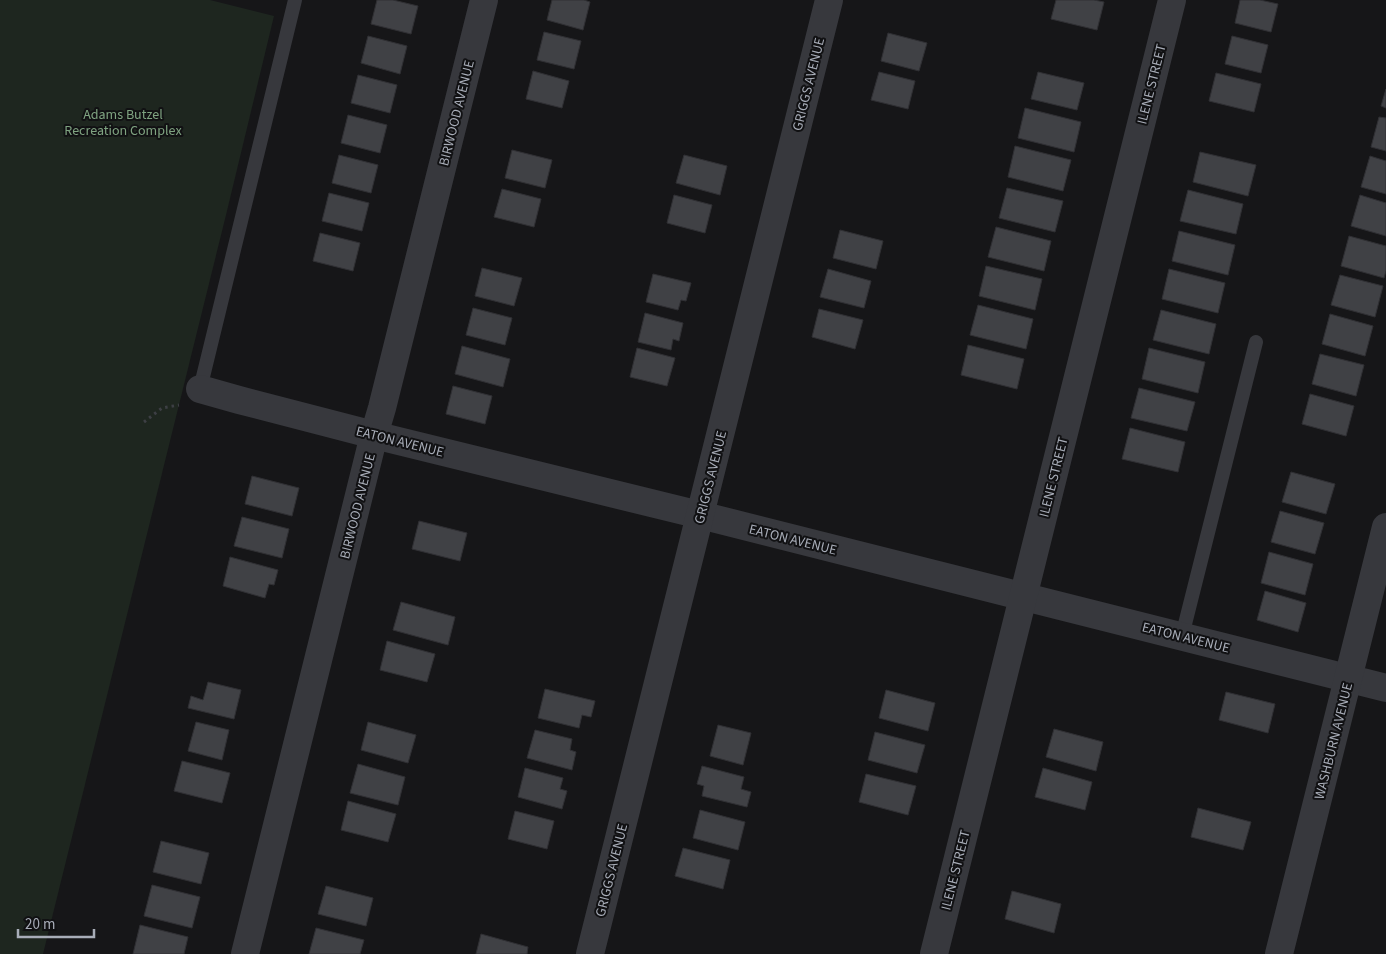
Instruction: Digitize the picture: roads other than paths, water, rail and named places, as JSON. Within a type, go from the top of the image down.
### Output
[{"type":"street","name":"BIRWOOD AVENUE","points":[[245,954],[484,0]]},
{"type":"street","name":"GRIGGS AVENUE","points":[[590,954],[829,0]]},
{"type":"street","name":"ILENE STREET","points":[[934,954],[1172,0]]},
{"type":"street","name":"EATON AVENUE","points":[[200,389],[374,435],[1386,688]]},
{"type":"street","name":"WASHBURN AVENUE","points":[[1279,954],[1386,527]]},
{"type":"lane","points":[[200,389],[295,0]]},
{"type":"lane","points":[[1182,636],[1256,342]]},
{"type":"park label","name":"Adams Butzel Recreation Complex","points":[[123,122]]}]
